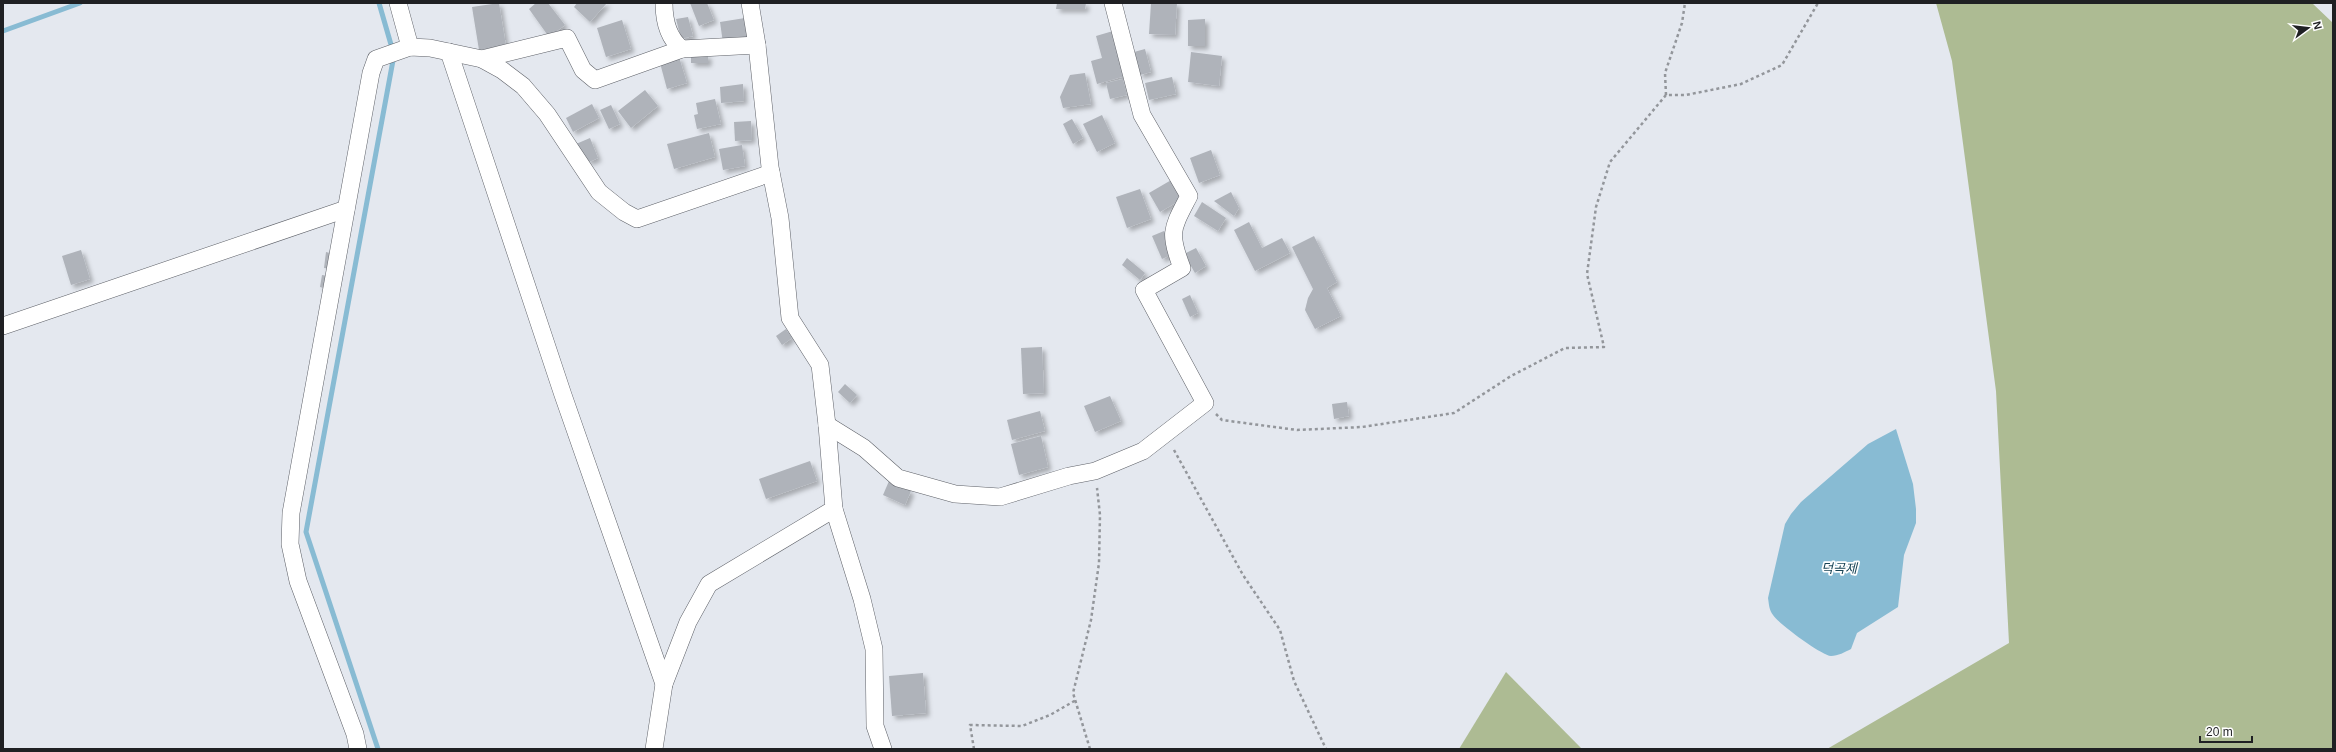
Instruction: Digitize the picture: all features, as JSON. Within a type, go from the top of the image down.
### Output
[{"type":"street","points":[[398,3],[410,47]]},
{"type":"street","points":[[664,3],[664,17],[674,43],[682,49]]},
{"type":"street","points":[[750,3],[771,173],[780,218],[790,318],[820,365],[834,509],[862,599],[874,649],[875,726],[883,749]]},
{"type":"street","points":[[827,425],[864,448],[898,478],[955,494],[1000,497],[1069,476],[1095,471],[1143,451],[1205,403],[1144,290],[1182,268],[1173,244],[1174,224],[1189,196],[1142,115],[1113,3]]},
{"type":"street","points":[[482,59],[567,38],[583,70],[595,80],[682,49],[756,44]]},
{"type":"street","points":[[358,749],[355,734],[298,581],[290,544],[290,513],[371,73],[376,59],[410,47],[449,52],[482,59],[502,70],[523,86],[547,114],[599,192],[624,212],[638,219],[771,173]]},
{"type":"street","points":[[449,52],[563,395],[664,684]]},
{"type":"street","points":[[3,326],[346,209]]},
{"type":"street","points":[[654,749],[664,684],[688,622],[709,584],[834,509]]},
{"type":"path","points":[[1205,403],[1222,420],[1297,430],[1362,426],[1454,413],[1511,376],[1565,348],[1604,347],[1587,274],[1596,207],[1610,162],[1666,95],[1665,73],[1682,23],[1685,3]]},
{"type":"path","points":[[1666,95],[1686,96],[1741,84],[1782,65],[1818,3]]},
{"type":"path","points":[[1177,445],[1174,450],[1189,480],[1243,575],[1280,630],[1294,681],[1326,749]]},
{"type":"path","points":[[1090,749],[1073,693],[1091,620],[1099,563],[1100,515],[1095,471]]},
{"type":"path","points":[[974,749],[970,725],[1022,726],[1050,715],[1076,700]]},
{"type":"green space","points":[[1936,3],[2312,3],[2333,23],[2333,749],[1827,749],[2009,643],[1996,391],[1952,61]]},
{"type":"green space","points":[[1506,672],[1582,749],[1459,749]]},
{"type":"water","name":"덕곡제","points":[[1896,429],[1913,484],[1916,509],[1916,523],[1904,555],[1898,607],[1857,633],[1851,649],[1839,655],[1831,656],[1810,645],[1791,632],[1777,619],[1770,609],[1768,598],[1785,524],[1801,502],[1868,444]]},
{"type":"building","points":[[499,3],[506,46],[479,50],[472,7]]},
{"type":"building","points":[[536,3],[548,3],[565,25],[549,37],[529,9]]},
{"type":"building","points":[[577,3],[607,3],[590,22],[574,7]]},
{"type":"building","points":[[690,3],[707,3],[714,20],[699,26]]},
{"type":"building","points":[[1057,3],[1086,3],[1085,9],[1056,9]]},
{"type":"building","points":[[1151,3],[1177,3],[1175,35],[1149,34]]},
{"type":"building","points":[[688,17],[693,36],[681,39],[676,19]]},
{"type":"building","points":[[745,18],[748,39],[723,43],[720,22]]},
{"type":"building","points":[[1205,19],[1205,46],[1188,46],[1188,20]]},
{"type":"building","points":[[622,20],[631,49],[606,57],[597,28]]},
{"type":"building","points":[[1113,31],[1125,76],[1097,84],[1091,61],[1102,58],[1096,36]]},
{"type":"building","points":[[1145,49],[1151,72],[1140,75],[1134,52]]},
{"type":"building","points":[[1191,52],[1222,56],[1219,86],[1188,82]]},
{"type":"building","points":[[691,55],[708,55],[708,63],[691,63]]},
{"type":"building","points":[[679,57],[687,83],[667,89],[660,63]]},
{"type":"building","points":[[1085,73],[1091,104],[1063,108],[1060,97],[1070,75]]},
{"type":"building","points":[[1172,77],[1176,94],[1149,100],[1145,83]]},
{"type":"building","points":[[1123,79],[1127,95],[1110,99],[1106,83]]},
{"type":"building","points":[[743,84],[744,101],[721,103],[720,87]]},
{"type":"building","points":[[645,90],[658,106],[631,128],[618,111]]},
{"type":"building","points":[[715,99],[721,124],[697,129],[694,115],[698,114],[696,103]]},
{"type":"building","points":[[592,104],[599,118],[573,132],[566,118]]},
{"type":"building","points":[[611,105],[620,124],[609,129],[600,110]]},
{"type":"building","points":[[1102,115],[1115,143],[1097,152],[1083,124]]},
{"type":"building","points":[[1072,119],[1083,138],[1073,144],[1063,124]]},
{"type":"building","points":[[751,121],[752,140],[735,141],[734,122]]},
{"type":"building","points":[[709,133],[715,157],[674,169],[667,144]]},
{"type":"building","points":[[590,138],[598,158],[589,162],[576,144]]},
{"type":"building","points":[[742,145],[745,166],[723,170],[719,149]]},
{"type":"building","points":[[1211,150],[1220,175],[1199,183],[1190,158]]},
{"type":"building","points":[[1173,179],[1184,198],[1160,212],[1149,193]]},
{"type":"building","points":[[1140,189],[1151,219],[1127,228],[1116,197]]},
{"type":"building","points":[[1231,192],[1239,208],[1234,216],[1214,201]]},
{"type":"building","points":[[1202,202],[1226,218],[1218,231],[1194,216]]},
{"type":"building","points":[[1249,222],[1262,248],[1282,238],[1290,253],[1255,271],[1234,230]]},
{"type":"building","points":[[1164,231],[1173,254],[1162,259],[1152,236]]},
{"type":"building","points":[[1314,236],[1337,282],[1327,288],[1341,316],[1315,329],[1305,310],[1308,298],[1313,289],[1292,247]]},
{"type":"building","points":[[1196,248],[1206,266],[1195,273],[1184,254]]},
{"type":"building","points":[[81,250],[90,279],[71,285],[62,256]]},
{"type":"building","points":[[326,252],[334,254],[332,269],[324,268]]},
{"type":"building","points":[[1127,258],[1145,273],[1140,280],[1122,265]]},
{"type":"building","points":[[322,275],[329,276],[327,289],[320,287]]},
{"type":"building","points":[[1190,295],[1198,313],[1190,317],[1182,299]]},
{"type":"building","points":[[786,329],[792,338],[782,345],[776,336]]},
{"type":"building","points":[[1042,347],[1044,393],[1023,394],[1021,348]]},
{"type":"building","points":[[845,384],[857,395],[850,403],[838,392]]},
{"type":"building","points":[[1110,396],[1121,421],[1095,432],[1084,406]]},
{"type":"building","points":[[1347,402],[1349,416],[1334,419],[1332,404]]},
{"type":"building","points":[[1040,411],[1045,431],[1012,440],[1007,420]]},
{"type":"building","points":[[1041,436],[1048,467],[1019,475],[1011,444]]},
{"type":"building","points":[[810,461],[817,481],[766,499],[759,479]]},
{"type":"building","points":[[889,481],[911,491],[905,505],[883,495]]},
{"type":"building","points":[[923,673],[926,713],[892,716],[889,676]]},
{"type":"waterway","points":[[3,31],[80,3]]},
{"type":"waterway","points":[[378,749],[306,532],[394,55],[379,3]]}]
